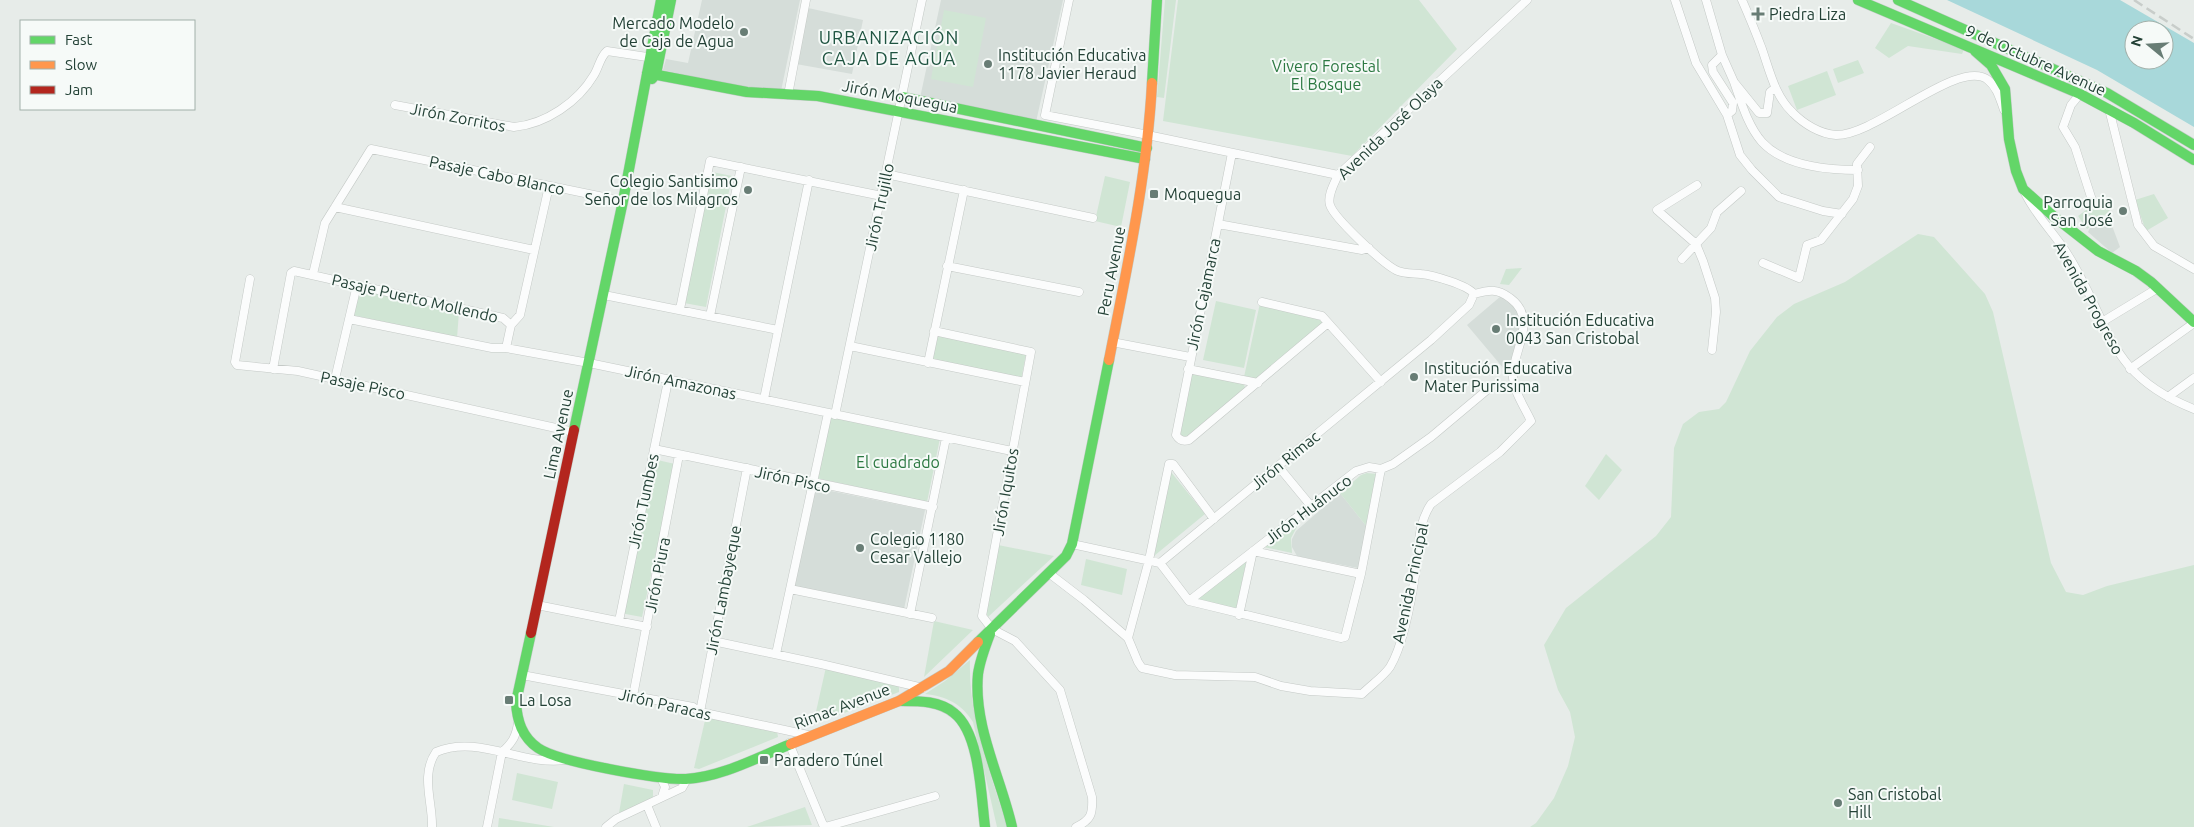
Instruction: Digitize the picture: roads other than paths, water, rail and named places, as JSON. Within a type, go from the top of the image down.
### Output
[{"type":"main road","points":[[651,74],[661,0]]},
{"type":"main road","points":[[654,58],[671,0]]},
{"type":"main road","name":"Peru Avenue","points":[[1072,544],[1112,342],[1147,148],[1156,0]]},
{"type":"main road","name":"9 de Octubre Avenue","points":[[1858,0],[2080,94],[2109,109],[2194,160]]},
{"type":"main road","name":"9 de Octubre Avenue","points":[[1898,0],[2099,89],[2140,111],[2194,145]]},
{"type":"main road","points":[[1964,44],[1982,57],[1998,74],[2005,90],[2012,155],[2023,188],[2052,215],[2098,250],[2136,271],[2158,288],[2194,322]]},
{"type":"main road","name":"Jirón Moquegua","points":[[651,74],[747,92],[818,96],[1145,160]]},
{"type":"main road","name":"Lima Avenue","points":[[518,723],[516,702],[624,201],[647,85],[651,74]]},
{"type":"main road","name":"Jirón Moquegua","points":[[902,97],[1147,148]]},
{"type":"main road","name":"Rimac Avenue","points":[[570,759],[661,778],[687,779],[719,772],[899,701],[949,671],[1050,574],[1066,556],[1072,544]]},
{"type":"main road","points":[[992,630],[980,668],[978,681],[979,697],[983,720],[1012,827]]},
{"type":"main road","points":[[899,701],[929,702],[949,709],[961,719],[974,750],[985,827]]},
{"type":"main road","points":[[518,723],[529,741],[542,752],[570,759]]},
{"type":"street","points":[[788,95],[806,0]]},
{"type":"street","name":"Jirón Trujillo","points":[[776,654],[813,483],[850,346],[922,0]]},
{"type":"street","points":[[1069,0],[1045,115],[1149,135],[1338,176]]},
{"type":"street","name":"Avenida José Olaya","points":[[1474,294],[1468,288],[1429,276],[1399,272],[1354,235],[1330,205],[1330,195],[1338,176],[1527,0]]},
{"type":"street","points":[[1675,0],[1696,63],[1728,115],[1740,155],[1770,190],[1786,200],[1833,214],[1842,214]]},
{"type":"street","points":[[1706,0],[1722,55],[1744,112],[1762,141],[1772,150],[1786,158],[1806,164],[1844,170],[1858,170]]},
{"type":"street","points":[[1742,0],[1775,88],[1792,112],[1815,129],[1836,135],[1854,133],[1868,128],[1926,94],[1960,77],[1980,76],[1987,79],[1997,91],[2008,122]]},
{"type":"street","name":"Jirón Zorritos","points":[[395,105],[514,127],[521,126],[559,111],[581,93],[594,75],[607,51],[654,58]]},
{"type":"street","points":[[1722,55],[1712,65],[1714,72],[1734,103],[1732,111],[1728,115]]},
{"type":"street","points":[[1734,82],[1759,113],[1763,114],[1768,110],[1770,92],[1775,88]]},
{"type":"street","points":[[2080,94],[2071,105],[2063,127],[2075,146],[2092,200]]},
{"type":"street","points":[[2109,109],[2138,225],[2154,246],[2194,269]]},
{"type":"street","points":[[1763,263],[1799,278],[1807,245],[1821,240],[1853,199],[1858,186],[1857,164],[1870,147]]},
{"type":"street","name":"Pasaje Cabo Blanco","points":[[335,207],[371,149],[624,201]]},
{"type":"street","name":"Jirón Cajamarca","points":[[1232,154],[1190,357],[1176,435],[1181,440],[1189,440],[1258,384]]},
{"type":"street","points":[[680,310],[710,161],[882,196]]},
{"type":"street","points":[[710,316],[741,167]]},
{"type":"street","points":[[886,174],[1092,218]]},
{"type":"street","points":[[764,399],[809,180]]},
{"type":"street","points":[[1697,185],[1657,210],[1696,244],[1711,282],[1716,312],[1712,350]]},
{"type":"street","points":[[511,325],[520,315],[549,186]]},
{"type":"street","name":"Avenida Progreso","points":[[2023,188],[2030,204],[2068,255],[2115,348],[2130,369],[2152,389],[2194,409]]},
{"type":"street","points":[[928,363],[964,190]]},
{"type":"street","points":[[1682,259],[1711,228],[1717,212],[1741,191]]},
{"type":"street","points":[[314,274],[325,223],[335,207],[534,250]]},
{"type":"street","points":[[1218,224],[1362,250],[1369,248]]},
{"type":"street","points":[[947,266],[1079,292]]},
{"type":"street","name":"Pasaje Puerto Mollendo","points":[[273,369],[291,274],[294,271],[503,318],[511,325],[506,348]]},
{"type":"street","name":"Pasaje Pisco","points":[[250,279],[235,362],[237,365],[298,371],[574,432]]},
{"type":"street","points":[[335,379],[357,285]]},
{"type":"street","points":[[2102,322],[2158,288]]},
{"type":"street","name":"Avenida Principal","points":[[1050,574],[1128,638],[1142,668],[1175,675],[1255,677],[1280,686],[1302,690],[1362,694],[1390,667],[1398,647],[1413,586],[1421,524],[1425,513],[1432,504],[1500,452],[1531,421],[1513,377],[1524,324],[1519,307],[1500,291],[1493,290],[1474,294]]},
{"type":"street","name":"Jirón Rimac","points":[[1160,564],[1380,382],[1469,305],[1474,294]]},
{"type":"street","points":[[604,295],[778,330]]},
{"type":"street","points":[[1262,302],[1322,316],[1380,382]]},
{"type":"street","name":"Jirón Amazonas","points":[[349,319],[492,348],[506,348],[589,363],[668,381],[764,399],[1012,451]]},
{"type":"street","points":[[1188,370],[1258,384],[1328,322]]},
{"type":"street","points":[[2130,369],[2194,322]]},
{"type":"street","name":"Jirón Iquitos","points":[[934,331],[1031,352],[982,616],[992,630]]},
{"type":"street","points":[[1112,342],[1190,357]]},
{"type":"street","points":[[850,346],[1025,382]]},
{"type":"street","points":[[2168,397],[2194,378]]},
{"type":"street","name":"Jirón Tumbes","points":[[619,621],[668,381]]},
{"type":"street","name":"Jirón Huánuco","points":[[1189,601],[1356,472],[1370,468],[1381,469],[1394,464],[1431,437],[1487,390]]},
{"type":"street","points":[[910,614],[946,438]]},
{"type":"street","name":"Jirón Pisco","points":[[654,449],[933,507]]},
{"type":"street","name":"Jirón Piura","points":[[632,696],[680,455]]},
{"type":"street","points":[[1128,638],[1149,560],[1169,464],[1173,464],[1214,519]]},
{"type":"street","points":[[1278,466],[1311,506]]},
{"type":"street","name":"Jirón Lambayeque","points":[[700,712],[746,468]]},
{"type":"street","points":[[1072,544],[1160,564],[1189,601],[1341,638],[1345,637],[1347,631],[1361,574],[1381,469]]},
{"type":"street","points":[[1252,551],[1361,574]]},
{"type":"street","name":"Jirón Huánuco","points":[[1239,614],[1252,551]]},
{"type":"street","points":[[790,589],[932,618]]},
{"type":"street","points":[[537,605],[647,627]]},
{"type":"street","points":[[992,630],[1015,641],[1060,690],[1092,798],[1092,815],[1087,822],[1076,827]]},
{"type":"street","points":[[713,641],[923,688]]},
{"type":"street","name":"Jirón Paracas","points":[[522,675],[693,707],[700,712],[808,736]]},
{"type":"street","points":[[487,827],[502,752],[512,744],[518,723]]},
{"type":"street","points":[[789,743],[824,827],[936,796]]},
{"type":"street","points":[[432,827],[428,789],[431,765],[436,752],[447,747],[461,746],[502,752],[548,762],[570,759]]},
{"type":"street","points":[[661,778],[665,787],[662,798]]},
{"type":"street","points":[[606,827],[616,819],[682,788],[687,779]]},
{"type":"street","points":[[647,805],[656,827]]},
{"type":"water","points":[[1947,0],[2120,0],[2154,20],[2124,20],[2124,70],[2174,70],[2174,31],[2194,43],[2194,127],[2097,70]]},
{"type":"railway","points":[[2134,0],[2194,39]]},
{"type":"place","name":"Piedra Liza","points":[[1758,14]]},
{"type":"place","name":"Mercado Modelo de Caja de Agua","points":[[744,32]]},
{"type":"place","name":"Institución Educativa 1178 Javier Heraud","points":[[988,64]]},
{"type":"place","name":"Colegio Santisimo Señor de los Milagros","points":[[748,190]]},
{"type":"place","name":"Moquegua","points":[[1154,194]]},
{"type":"place","name":"Parroquia San José","points":[[2123,211]]},
{"type":"place","name":"Institución Educativa 0043 San Cristobal","points":[[1496,329]]},
{"type":"place","name":"Institución Educativa Mater Purissima","points":[[1414,377]]},
{"type":"place","name":"Colegio 1180 Cesar Vallejo","points":[[860,548]]},
{"type":"place","name":"La Losa","points":[[509,700]]},
{"type":"place","name":"Paradero Túnel","points":[[764,760]]},
{"type":"place","name":"San Cristobal Hill","points":[[1838,803]]},
{"type":"district","name":"URBANIZACIÓN CAJA DE AGUA","points":[[889,48]]},
{"type":"park label","name":"Vivero Forestal El Bosque","points":[[1326,75]]},
{"type":"park label","name":"El cuadrado","points":[[898,462]]}]
